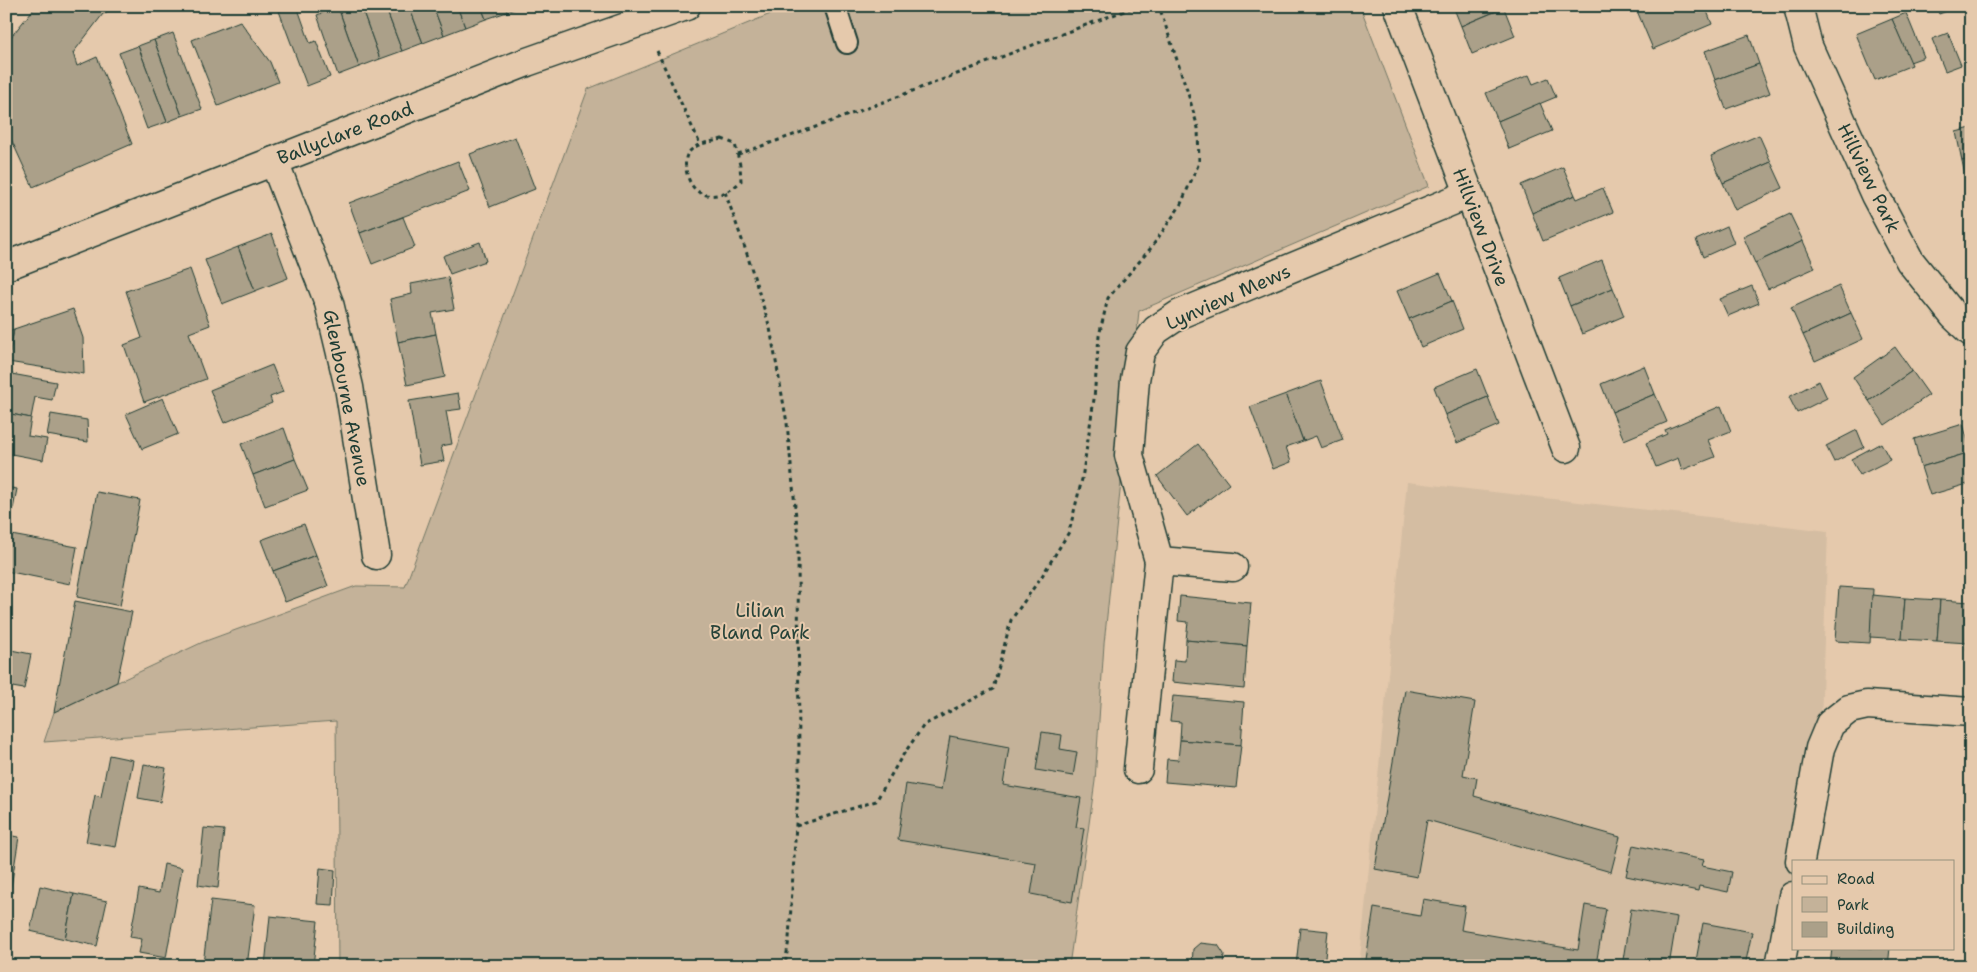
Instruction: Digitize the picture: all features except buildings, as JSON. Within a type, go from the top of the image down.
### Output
[{"type":"street","name":"Ballyclare Road","points":[[6,266],[527,62],[686,6]]},
{"type":"street","name":"Hillview Drive","points":[[1398,6],[1566,448]]},
{"type":"street","name":"Hillview Park","points":[[1798,6],[1808,46],[1879,203],[1910,261],[1954,316],[1971,332]]},
{"type":"street","name":"Glenbourne Avenue","points":[[274,161],[328,302],[349,387],[376,555]]},
{"type":"street","name":"Lynview Mews","points":[[1138,769],[1159,561],[1129,455],[1135,380],[1140,352],[1156,330],[1180,314],[1468,194]]},
{"type":"street","points":[[1159,561],[1233,567]]},
{"type":"street","points":[[1800,860],[1820,748],[1830,724],[1849,709],[1867,706],[1971,712]]},
{"type":"street","points":[[1780,966],[1792,901]]},
{"type":"lane","points":[[835,6],[847,43]]},
{"type":"path","points":[[738,154],[840,119],[1036,43],[1138,6]]},
{"type":"path","points":[[796,826],[876,801],[901,758],[924,725],[993,689],[1011,620],[1042,576],[1069,532],[1082,479],[1094,399],[1098,336],[1108,298],[1151,248],[1180,206],[1199,163],[1198,128],[1159,6]]},
{"type":"path","points":[[644,21],[700,144]]},
{"type":"path","points":[[722,139],[735,144],[741,181],[734,188],[714,195],[704,196],[694,190],[687,178],[685,162],[688,152],[700,144],[722,139]]},
{"type":"path","points":[[725,192],[770,328],[787,423],[798,538],[799,775],[789,939],[784,966]]},
{"type":"shaded area","points":[[1407,482],[1828,531],[1820,748],[1792,860],[1792,901],[1780,966],[1396,966],[1360,959]]},
{"type":"green space","name":"Lilian Bland Park","points":[[790,6],[1360,6],[1429,186],[1139,311],[1104,644],[1095,781],[1069,966],[338,966],[336,721],[44,742],[54,712],[203,642],[356,586],[405,587],[588,89]]}]
